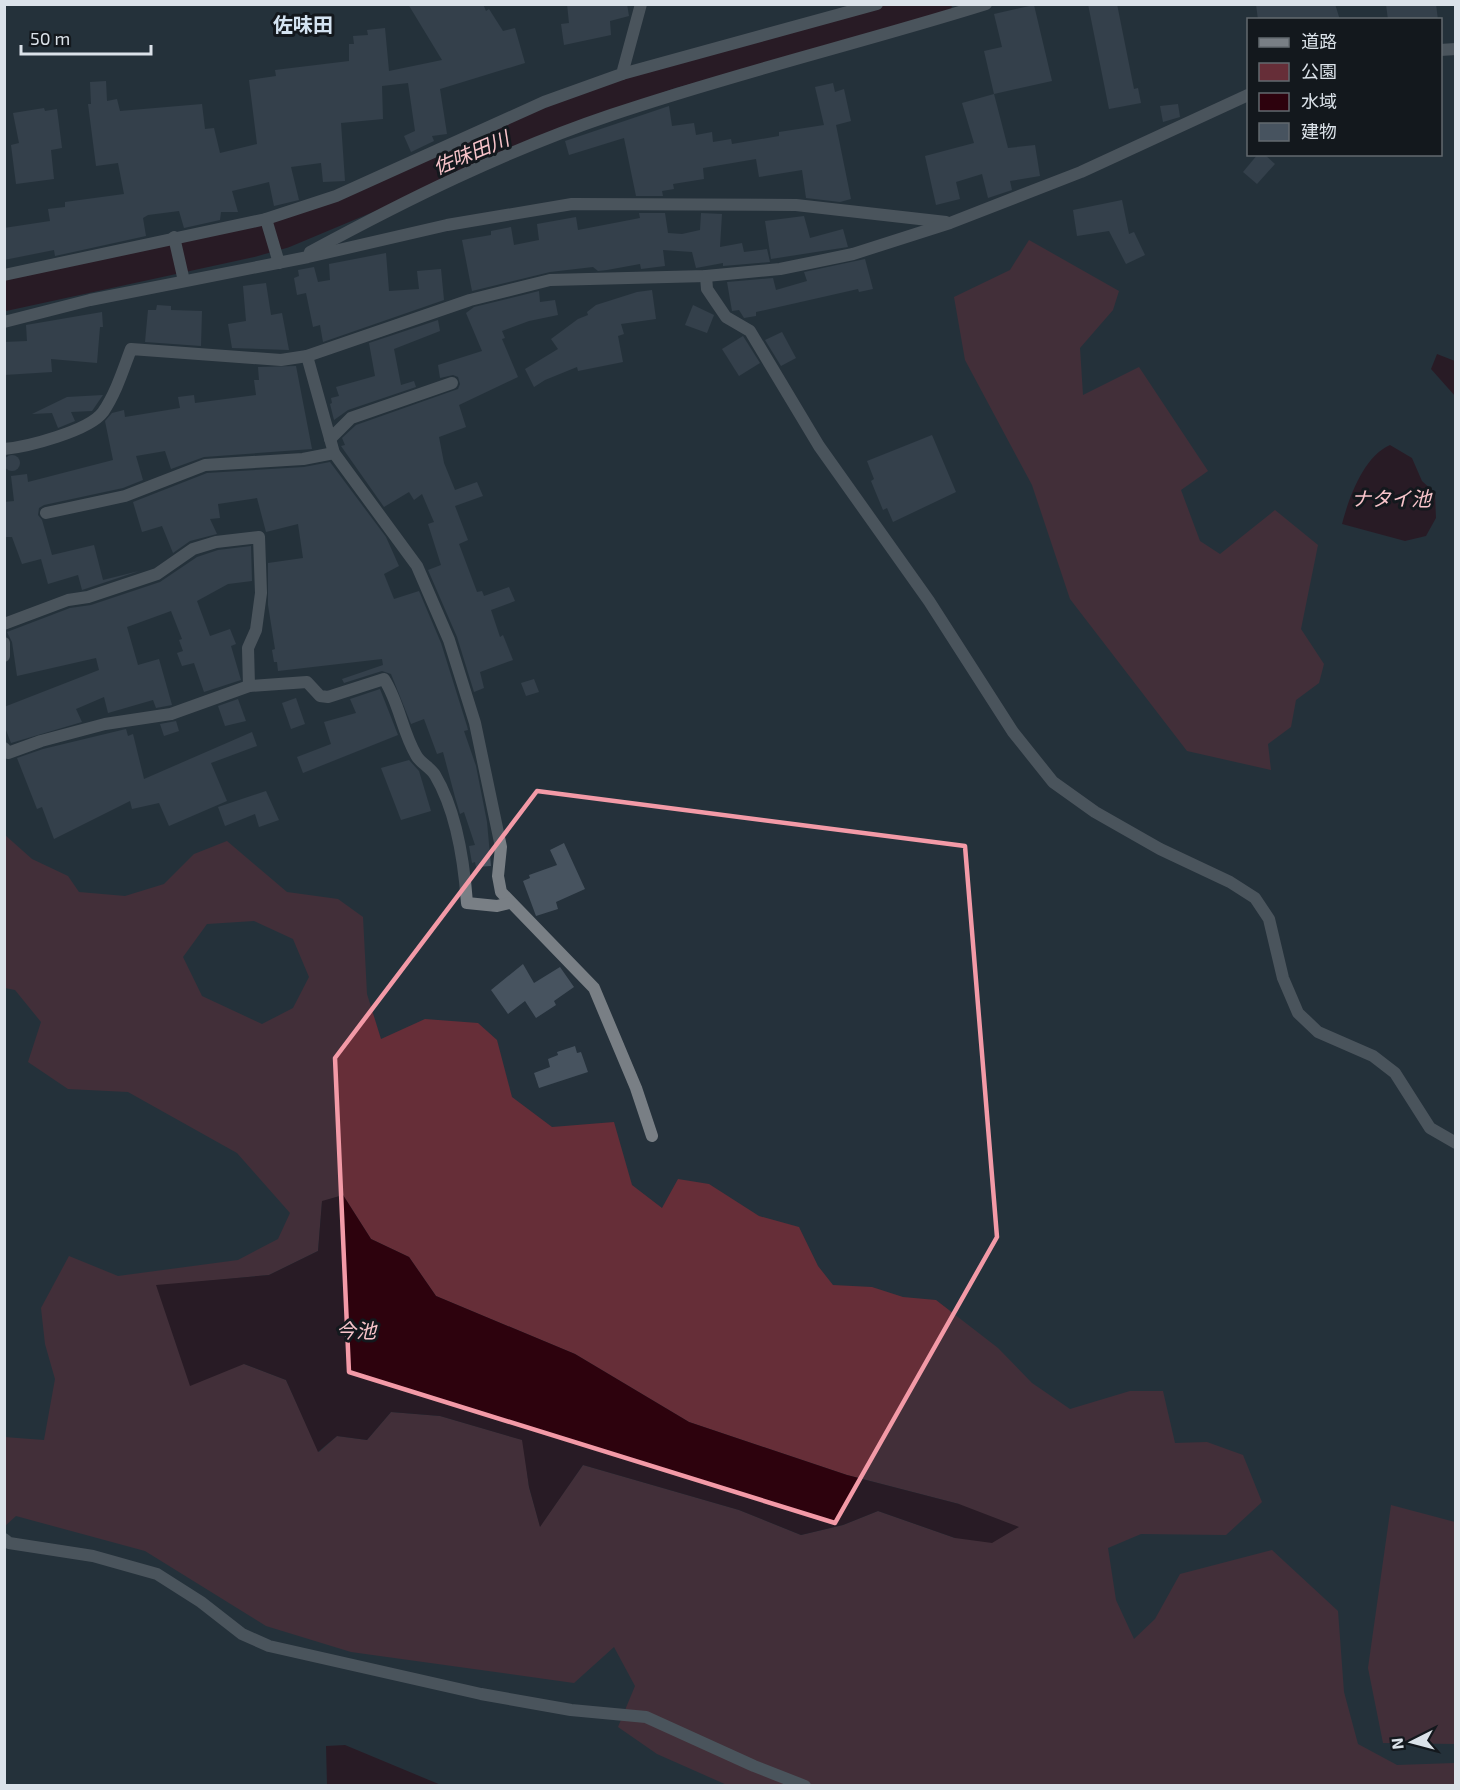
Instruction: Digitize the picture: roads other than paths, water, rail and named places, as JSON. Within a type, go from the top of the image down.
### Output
[{"type":"street","points":[[622,74],[641,4]]},
{"type":"street","points":[[4,274],[267,220],[336,196],[544,102],[622,74],[877,4]]},
{"type":"street","points":[[296,260],[388,210],[508,156],[609,116],[724,79],[889,34],[986,4]]},
{"type":"street","points":[[4,449],[25,447],[86,424],[101,414],[117,387],[131,349],[281,360],[307,356],[470,300],[550,280],[706,276],[780,269],[853,254],[950,223],[1081,172],[1247,95]]},
{"type":"street","points":[[4,322],[90,300],[278,259],[296,260],[447,225],[572,204],[796,205],[950,223]]},
{"type":"street","points":[[267,220],[278,259]]},
{"type":"street","points":[[175,239],[183,279]]},
{"type":"street","points":[[706,276],[707,289],[726,317],[750,331],[819,446],[929,601],[1013,732],[1053,782],[1095,812],[1141,838],[1230,882],[1255,898],[1269,919],[1283,978],[1298,1013],[1318,1032],[1373,1056],[1395,1073],[1430,1128],[1455,1143]]},
{"type":"street","points":[[307,356],[333,453],[417,566],[449,640],[475,723],[501,847],[498,876],[501,892],[509,903],[594,988],[636,1088],[652,1136]]},
{"type":"street","points":[[330,439],[351,418],[452,383]]},
{"type":"street","points":[[46,513],[125,496],[205,465],[303,459],[333,453]]},
{"type":"street","points":[[4,624],[68,600],[99,594],[157,574],[200,547],[216,542],[259,537],[261,593],[256,630],[248,648],[249,686]]},
{"type":"street","points":[[4,643],[4,656]]},
{"type":"street","points":[[4,748],[8,753],[41,741],[105,724],[171,714],[249,686],[307,682],[320,696],[328,697],[384,679],[391,689],[416,756],[434,773],[453,820],[465,871],[467,903],[497,906],[509,903]]},
{"type":"street","points":[[4,1539],[9,1544],[93,1556],[157,1574],[201,1602],[242,1634],[269,1646],[481,1694],[571,1710],[646,1717],[754,1766],[805,1785]]},
{"type":"water","points":[[1437,354],[1455,361],[1455,396],[1431,369]]},
{"type":"water","name":"ナタイ池","points":[[1390,445],[1412,458],[1422,481],[1435,493],[1436,518],[1426,536],[1405,541],[1342,524],[1353,490],[1365,468],[1381,450]]},
{"type":"water","name":"今池","points":[[343,1195],[371,1239],[409,1257],[436,1296],[575,1354],[689,1422],[847,1475],[959,1504],[1019,1527],[992,1543],[955,1538],[878,1511],[843,1525],[801,1535],[739,1510],[583,1465],[540,1527],[529,1487],[522,1440],[440,1416],[391,1412],[367,1440],[337,1436],[318,1452],[286,1380],[244,1364],[190,1386],[156,1285],[269,1275],[318,1251],[322,1201]]},
{"type":"water","points":[[345,1745],[441,1785],[327,1785],[326,1746]]},
{"type":"waterway","name":"佐味田川","points":[[4,295],[284,232],[622,90],[673,72],[936,4]]},
{"type":"district","name":"佐味田","points":[[303,25]]}]
